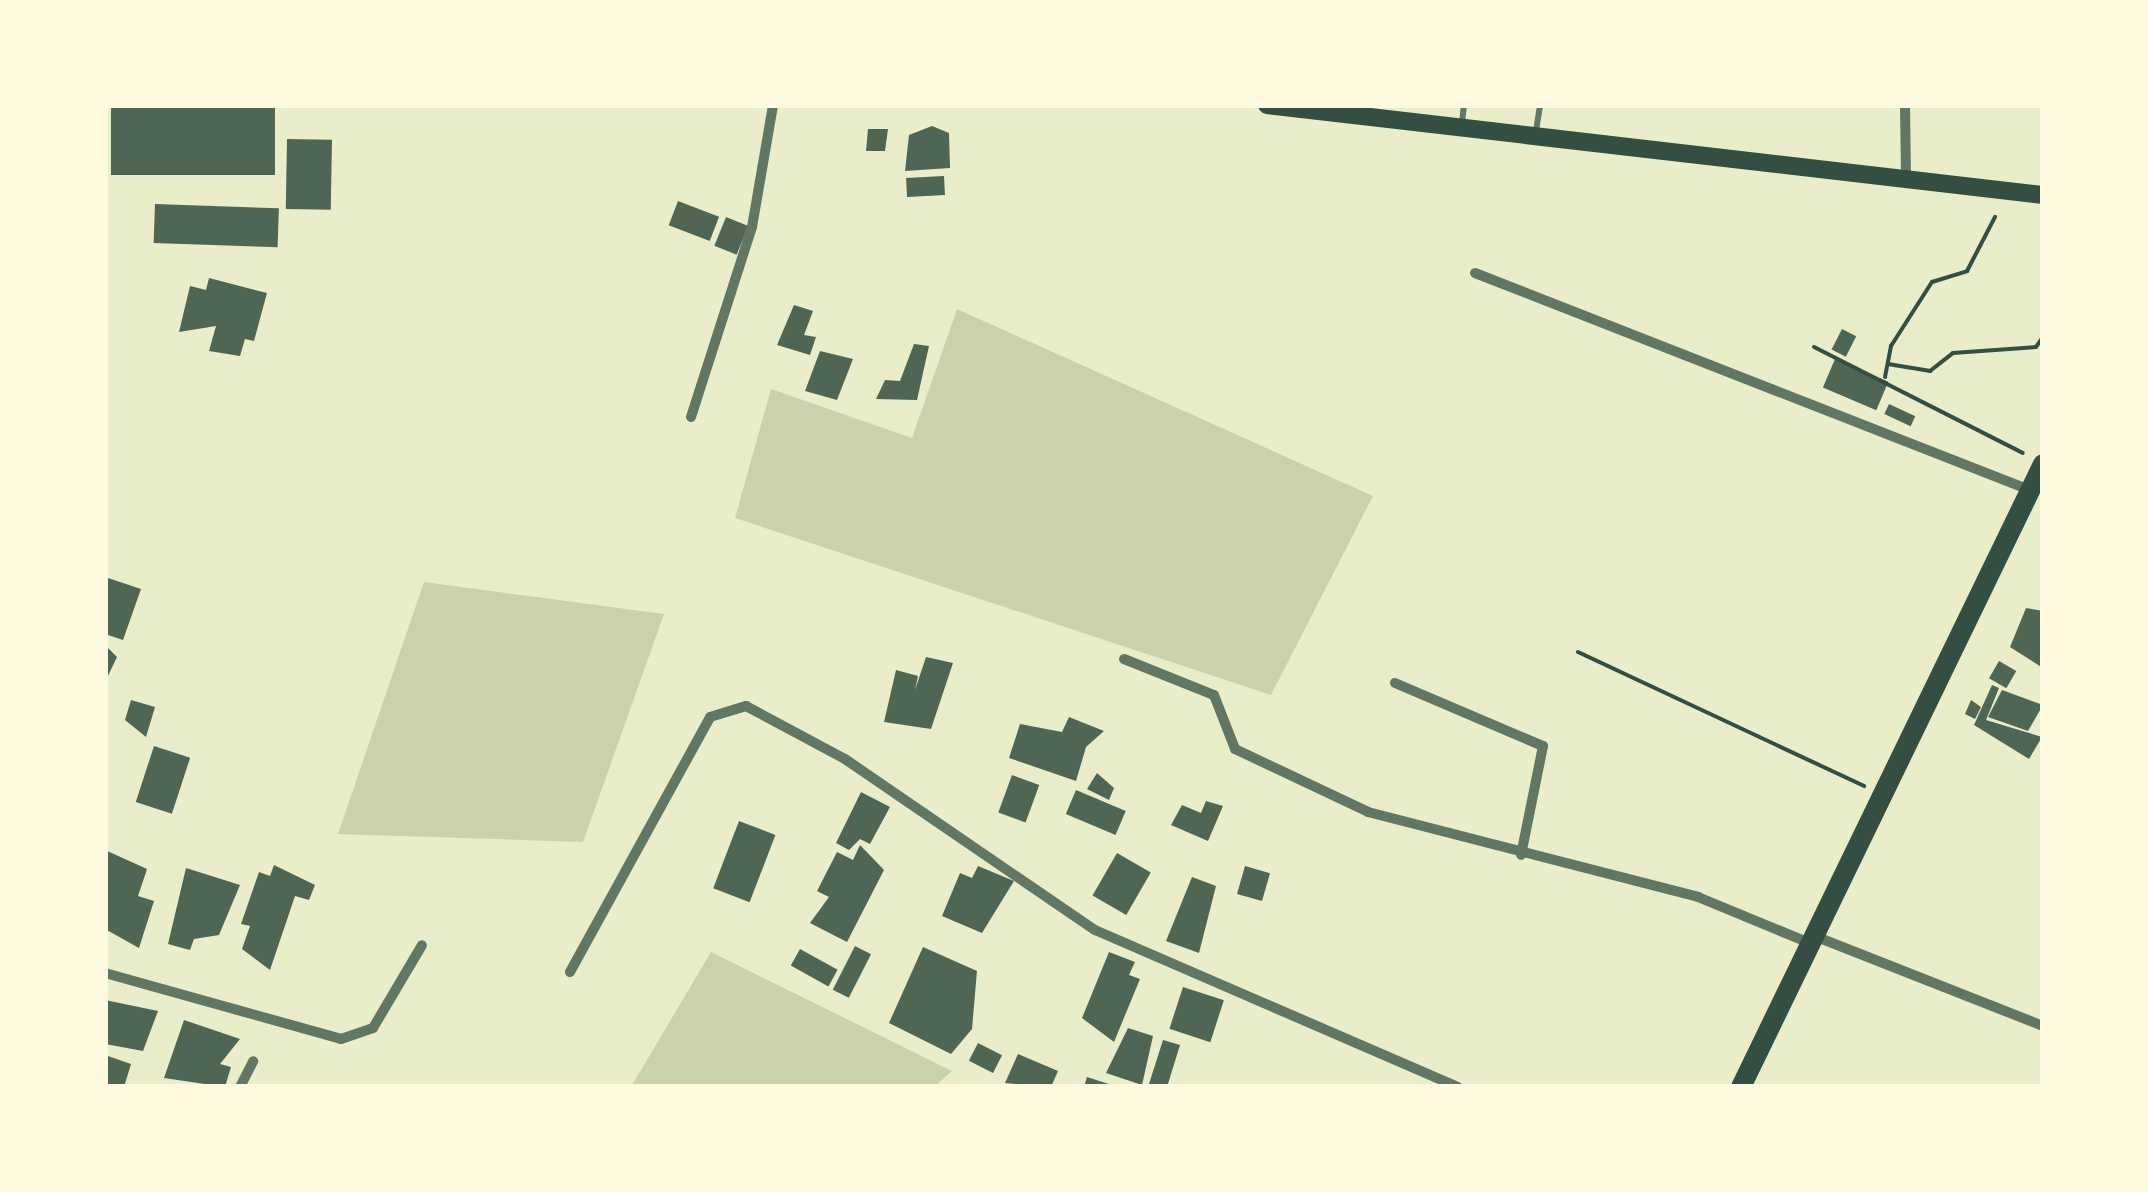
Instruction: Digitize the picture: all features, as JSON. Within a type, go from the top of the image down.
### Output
[{"type":"main road","points":[[1267,105],[1463,114],[1536,132],[2043,195]]},
{"type":"main road","points":[[1741,1087],[1887,796],[2030,490],[2036,460]]},
{"type":"street","points":[[691,417],[752,227],[773,105]]},
{"type":"street","points":[[1905,105],[1906,177]]},
{"type":"street","points":[[1475,273],[2030,490]]},
{"type":"street","points":[[1124,659],[1214,695],[1234,749],[1368,812],[1522,855],[1698,897],[2043,1026]]},
{"type":"street","points":[[1395,683],[1543,746],[1522,855]]},
{"type":"street","points":[[570,972],[710,716],[726,706],[766,710],[1095,930],[1457,1087]]},
{"type":"street","points":[[105,973],[341,1039],[374,1028],[422,945]]},
{"type":"street","points":[[240,1087],[252,1060]]},
{"type":"lane","points":[[1536,132],[1540,105]]},
{"type":"path","points":[[1885,378],[1888,364],[1932,282],[1967,271],[1995,216]]},
{"type":"path","points":[[1888,364],[1930,371],[1953,353],[2036,347],[2043,337]]},
{"type":"path","points":[[1814,348],[1885,378],[2036,460]]},
{"type":"path","points":[[1578,652],[1887,796]]},
{"type":"green space","points":[[957,309],[1373,496],[1271,695],[735,518],[771,389],[912,438]]},
{"type":"green space","points":[[424,582],[664,614],[583,842],[338,834]]},
{"type":"green space","points":[[711,952],[952,1071],[934,1087],[631,1087]]},
{"type":"building","points":[[111,105],[275,105],[275,175],[111,175]]},
{"type":"building","points":[[932,126],[949,133],[950,168],[905,171],[909,135]]},
{"type":"building","points":[[868,129],[888,129],[885,151],[866,151]]},
{"type":"building","points":[[287,139],[332,140],[331,210],[286,209]]},
{"type":"building","points":[[944,176],[945,195],[907,197],[906,178]]},
{"type":"building","points":[[678,201],[719,217],[710,241],[669,225]]},
{"type":"building","points":[[155,204],[279,208],[278,247],[154,243]]},
{"type":"building","points":[[726,217],[748,226],[737,255],[714,246]]},
{"type":"building","points":[[209,278],[267,293],[254,341],[245,339],[240,356],[209,351],[216,326],[179,332],[190,286],[206,290]]},
{"type":"building","points":[[794,305],[813,311],[804,335],[816,337],[810,355],[777,345]]},
{"type":"building","points":[[1842,329],[1856,336],[1846,357],[1832,349]]},
{"type":"building","points":[[914,344],[929,346],[917,400],[876,399],[885,380],[900,381]]},
{"type":"building","points":[[820,351],[853,359],[837,400],[805,391]]},
{"type":"building","points":[[1835,359],[1888,382],[1876,410],[1823,388]]},
{"type":"building","points":[[1889,404],[1915,416],[1911,426],[1884,414]]},
{"type":"building","points":[[105,577],[141,589],[123,640],[105,634]]},
{"type":"building","points":[[2026,608],[2043,611],[2043,668],[2010,647]]},
{"type":"building","points":[[105,645],[117,657],[106,680],[105,680]]},
{"type":"building","points":[[926,657],[953,663],[931,729],[884,722],[896,670],[918,676],[915,690]]},
{"type":"building","points":[[1999,661],[2016,671],[2006,688],[1989,678]]},
{"type":"building","points":[[1992,685],[1999,688],[1986,720],[2042,737],[2029,759],[1974,725]]},
{"type":"building","points":[[2002,690],[2043,705],[2028,731],[1988,717]]},
{"type":"building","points":[[131,700],[155,707],[146,737],[125,720]]},
{"type":"building","points":[[1971,700],[1981,707],[1975,719],[1965,714]]},
{"type":"building","points":[[1069,717],[1104,731],[1086,747],[1076,781],[1009,758],[1020,724],[1062,732]]},
{"type":"building","points":[[154,746],[190,758],[172,814],[136,802]]},
{"type":"building","points":[[1097,773],[1114,788],[1109,800],[1087,789]]},
{"type":"building","points":[[1012,775],[1039,785],[1026,823],[998,813]]},
{"type":"building","points":[[1076,790],[1126,811],[1116,835],[1066,814]]},
{"type":"building","points":[[861,792],[890,807],[870,844],[860,839],[849,850],[836,843]]},
{"type":"building","points":[[1206,801],[1223,806],[1208,841],[1171,825],[1182,805],[1201,813]]},
{"type":"building","points":[[739,821],[775,835],[750,902],[713,888]]},
{"type":"building","points":[[860,845],[884,870],[847,942],[810,923],[829,897],[817,891],[837,852],[853,860]]},
{"type":"building","points":[[105,850],[147,869],[138,896],[154,901],[139,948],[105,929]]},
{"type":"building","points":[[1117,853],[1151,872],[1126,915],[1092,895]]},
{"type":"building","points":[[274,865],[315,885],[309,900],[295,896],[270,970],[242,949],[250,926],[241,924],[259,872],[270,876]]},
{"type":"building","points":[[978,866],[1014,881],[982,933],[942,916],[960,873],[972,878]]},
{"type":"building","points":[[1245,866],[1270,873],[1262,901],[1237,894]]},
{"type":"building","points":[[186,868],[240,885],[219,935],[194,939],[190,950],[168,944]]},
{"type":"building","points":[[1192,877],[1216,886],[1199,953],[1166,941]]},
{"type":"building","points":[[855,946],[871,954],[849,998],[833,990]]},
{"type":"building","points":[[923,947],[977,971],[972,1029],[951,1054],[889,1023]]},
{"type":"building","points":[[800,949],[838,970],[828,986],[791,966]]},
{"type":"building","points":[[1109,952],[1135,962],[1129,975],[1140,979],[1114,1042],[1082,1018]]},
{"type":"building","points":[[1183,987],[1224,1000],[1210,1042],[1169,1029]]},
{"type":"building","points":[[105,1000],[158,1011],[143,1051],[105,1044]]},
{"type":"building","points":[[184,1020],[240,1039],[220,1064],[231,1067],[225,1087],[164,1078]]},
{"type":"building","points":[[1128,1028],[1153,1036],[1142,1085],[1106,1073]]},
{"type":"building","points":[[1163,1040],[1180,1045],[1167,1087],[1158,1087],[1149,1084]]},
{"type":"building","points":[[978,1043],[1002,1055],[993,1073],[969,1061]]},
{"type":"building","points":[[1018,1054],[1058,1071],[1051,1087],[1005,1083]]},
{"type":"building","points":[[105,1055],[131,1064],[124,1087],[105,1087]]},
{"type":"building","points":[[1087,1077],[1115,1086],[1115,1087],[1084,1087]]}]
